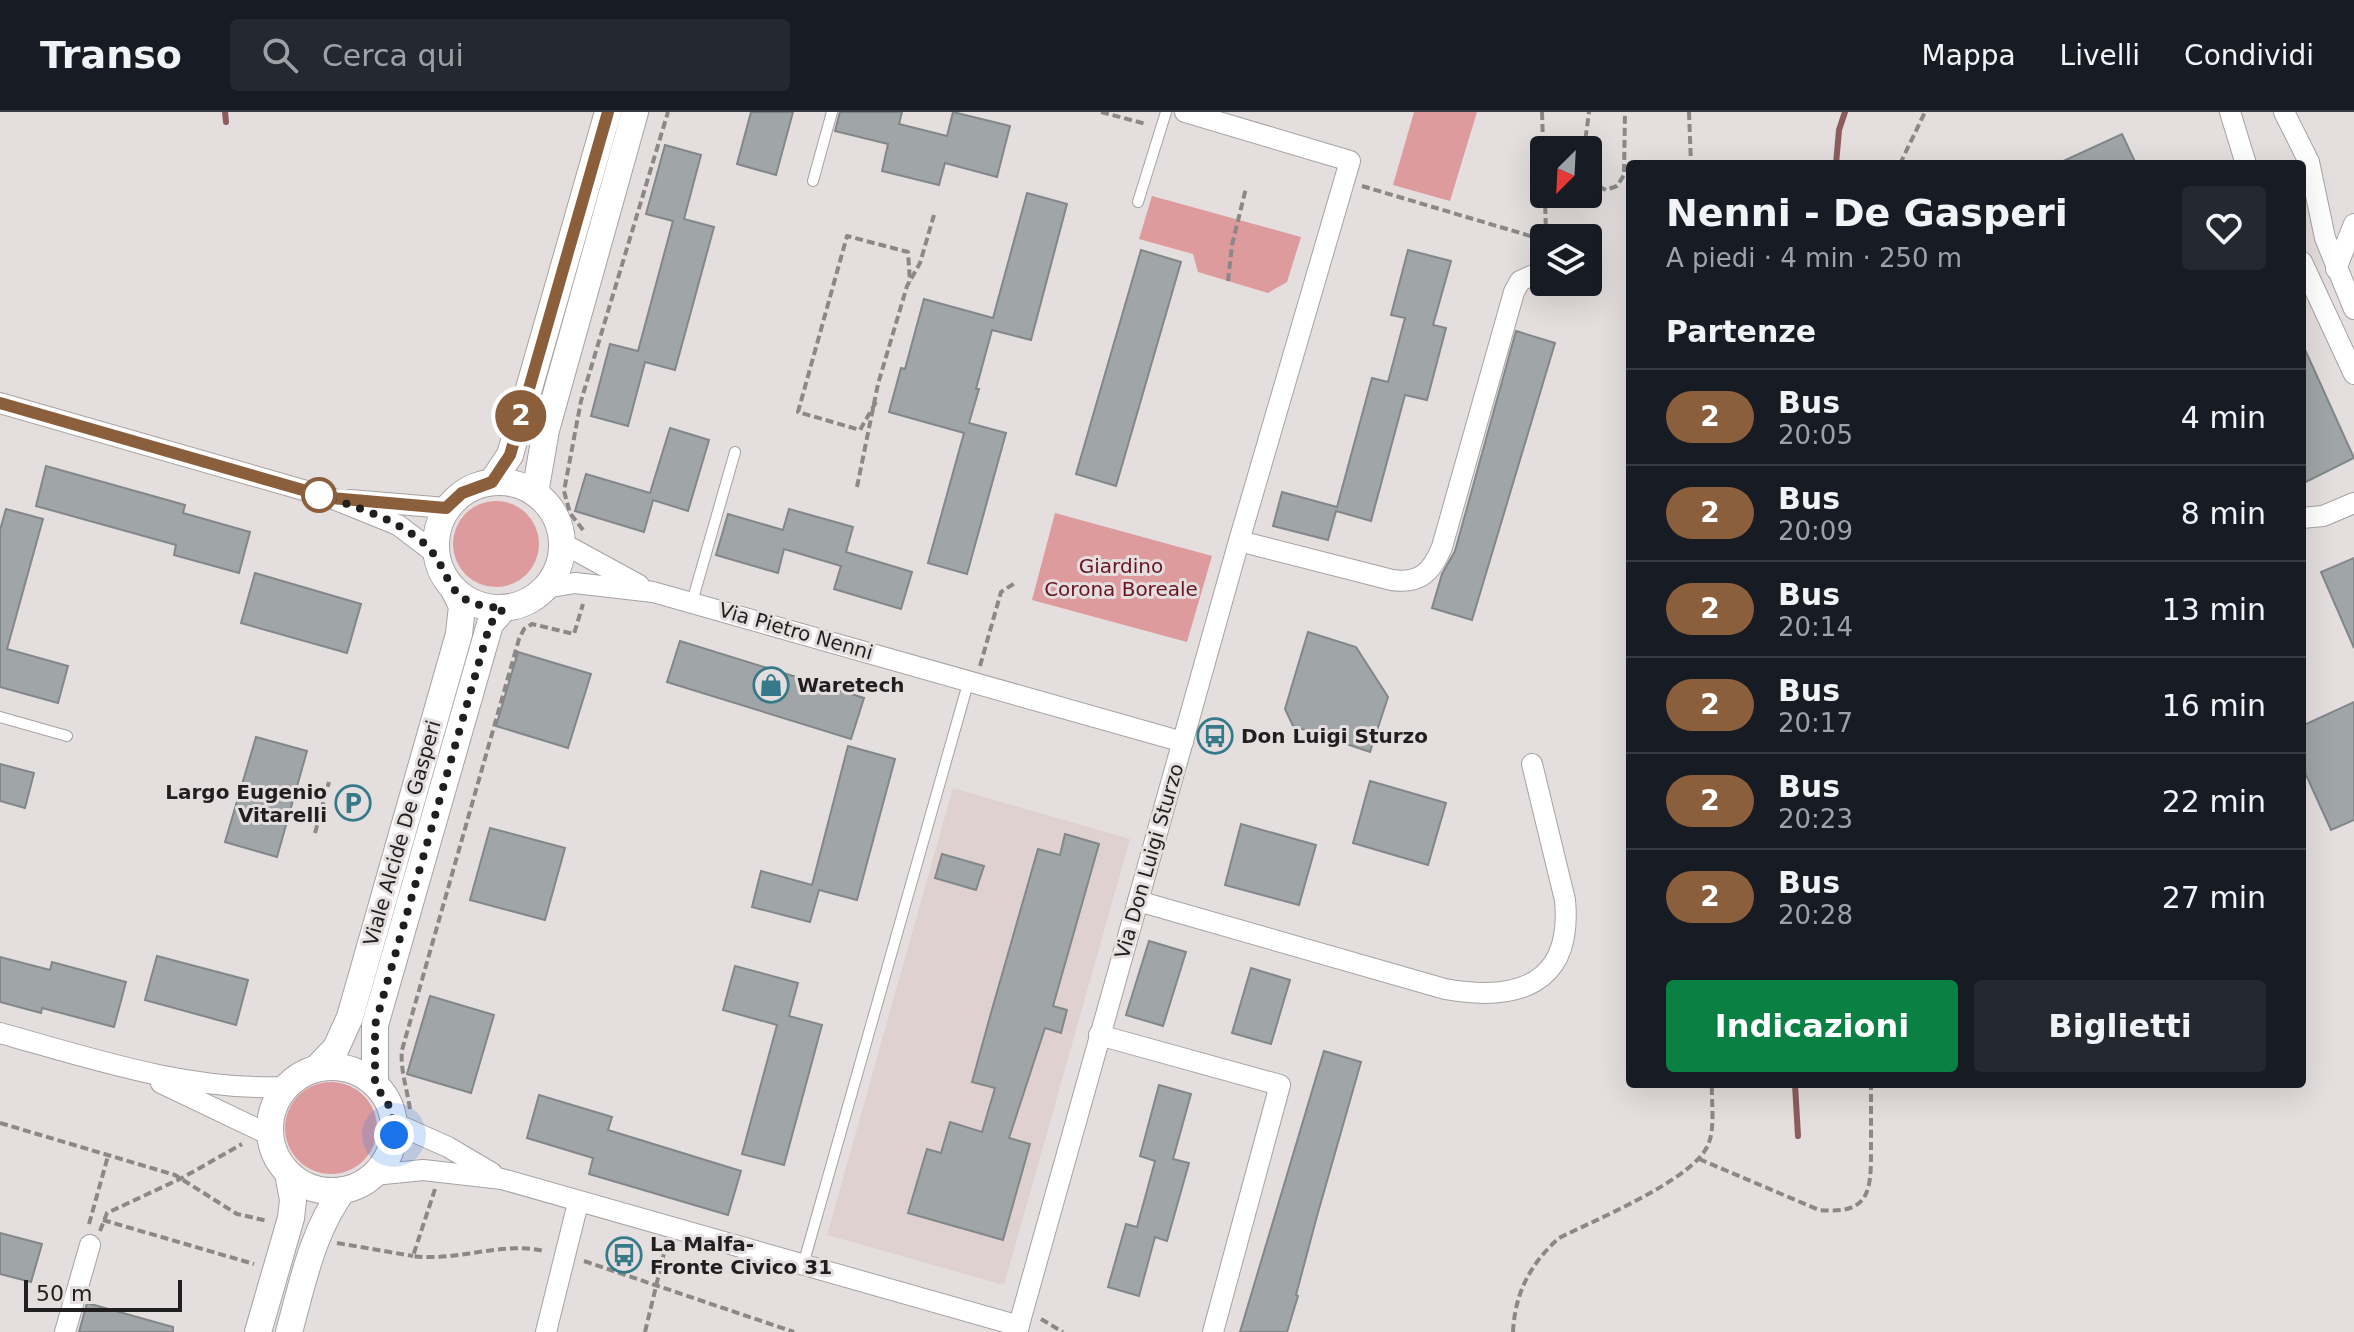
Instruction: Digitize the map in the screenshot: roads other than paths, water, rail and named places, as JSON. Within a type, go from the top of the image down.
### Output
[{"type":"street","points":[[492,482],[510,455],[608,112]]},
{"type":"street","points":[[535,493],[546,430],[635,112]]},
{"type":"street","points":[[1185,112],[1239,120]]},
{"type":"street","points":[[2245,160],[2232,122],[2247,112]]},
{"type":"street","points":[[2284,112],[2306,155],[2308,192],[2354,309]]},
{"type":"street","name":"Via Don Luigi Sturzo","points":[[1020,1323],[1239,541],[1347,171],[1239,120]]},
{"type":"street","points":[[2336,269],[2354,224]]},
{"type":"street","points":[[2306,271],[2354,374]]},
{"type":"street","points":[[1239,541],[1392,580],[1410,581],[1427,574],[1442,547],[1514,292],[1520,281],[1530,276]]},
{"type":"street","points":[[0,403],[331,498],[398,525],[436,554]]},
{"type":"street","points":[[492,482],[514,484],[535,493],[551,510],[562,543],[558,568],[545,588],[526,602],[504,608],[477,604],[454,590],[444,577],[436,554],[437,530],[446,508],[462,493],[492,482]]},
{"type":"street","points":[[331,498],[446,508]]},
{"type":"street","points":[[2306,518],[2323,516],[2354,503]]},
{"type":"street","points":[[562,543],[653,592]]},
{"type":"street","name":"Via Pietro Nenni","points":[[545,588],[565,583],[653,592],[1183,742]]},
{"type":"street","name":"Viale Alcide De Gasperi","points":[[317,1068],[340,1041],[354,1001],[459,634],[462,606],[454,590]]},
{"type":"street","name":"Viale Alcide De Gasperi","points":[[375,1084],[373,1039],[379,1008],[490,624],[504,608]]},
{"type":"street","points":[[1138,901],[1445,989],[1495,994],[1525,988],[1541,980],[1553,966],[1563,941],[1567,915],[1532,764]]},
{"type":"street","points":[[0,1033],[128,1069],[231,1086],[286,1087]]},
{"type":"street","points":[[1099,1035],[1280,1085],[1213,1332]]},
{"type":"street","points":[[258,1332],[288,1230],[293,1200],[288,1173],[266,1134],[273,1109],[286,1087],[305,1072],[317,1068],[348,1069],[375,1084],[405,1122],[502,1179]]},
{"type":"street","points":[[128,1069],[266,1134]]},
{"type":"street","points":[[374,1175],[405,1122]]},
{"type":"street","points":[[289,1332],[316,1236],[326,1214],[343,1190],[374,1175],[423,1170],[502,1179],[578,1203],[1020,1323]]},
{"type":"street","points":[[288,1173],[314,1188],[343,1190]]},
{"type":"street","points":[[546,1332],[578,1203]]},
{"type":"street","points":[[65,1332],[90,1245]]},
{"type":"lane","points":[[813,181],[832,112]]},
{"type":"lane","points":[[1138,202],[1166,112]]},
{"type":"lane","points":[[692,602],[735,452]]},
{"type":"lane","points":[[803,1265],[972,681]]},
{"type":"lane","points":[[0,717],[67,736]]},
{"type":"waterway","points":[[225,112],[226,122]]},
{"type":"waterway","points":[[1836,160],[1839,130],[1845,112]]},
{"type":"waterway","points":[[1795,1088],[1798,1136]]},
{"type":"place","name":"Waretech","points":[[771,685]]},
{"type":"place","name":"Don Luigi Sturzo","points":[[1215,736]]},
{"type":"place","name":"Largo Eugenio Vitarelli","points":[[353,803]]},
{"type":"place","name":"La Malfa- Fronte Civico 31","points":[[624,1255]]},
{"type":"park label","name":"Giardino Corona Boreale","points":[[1121,578]]}]
